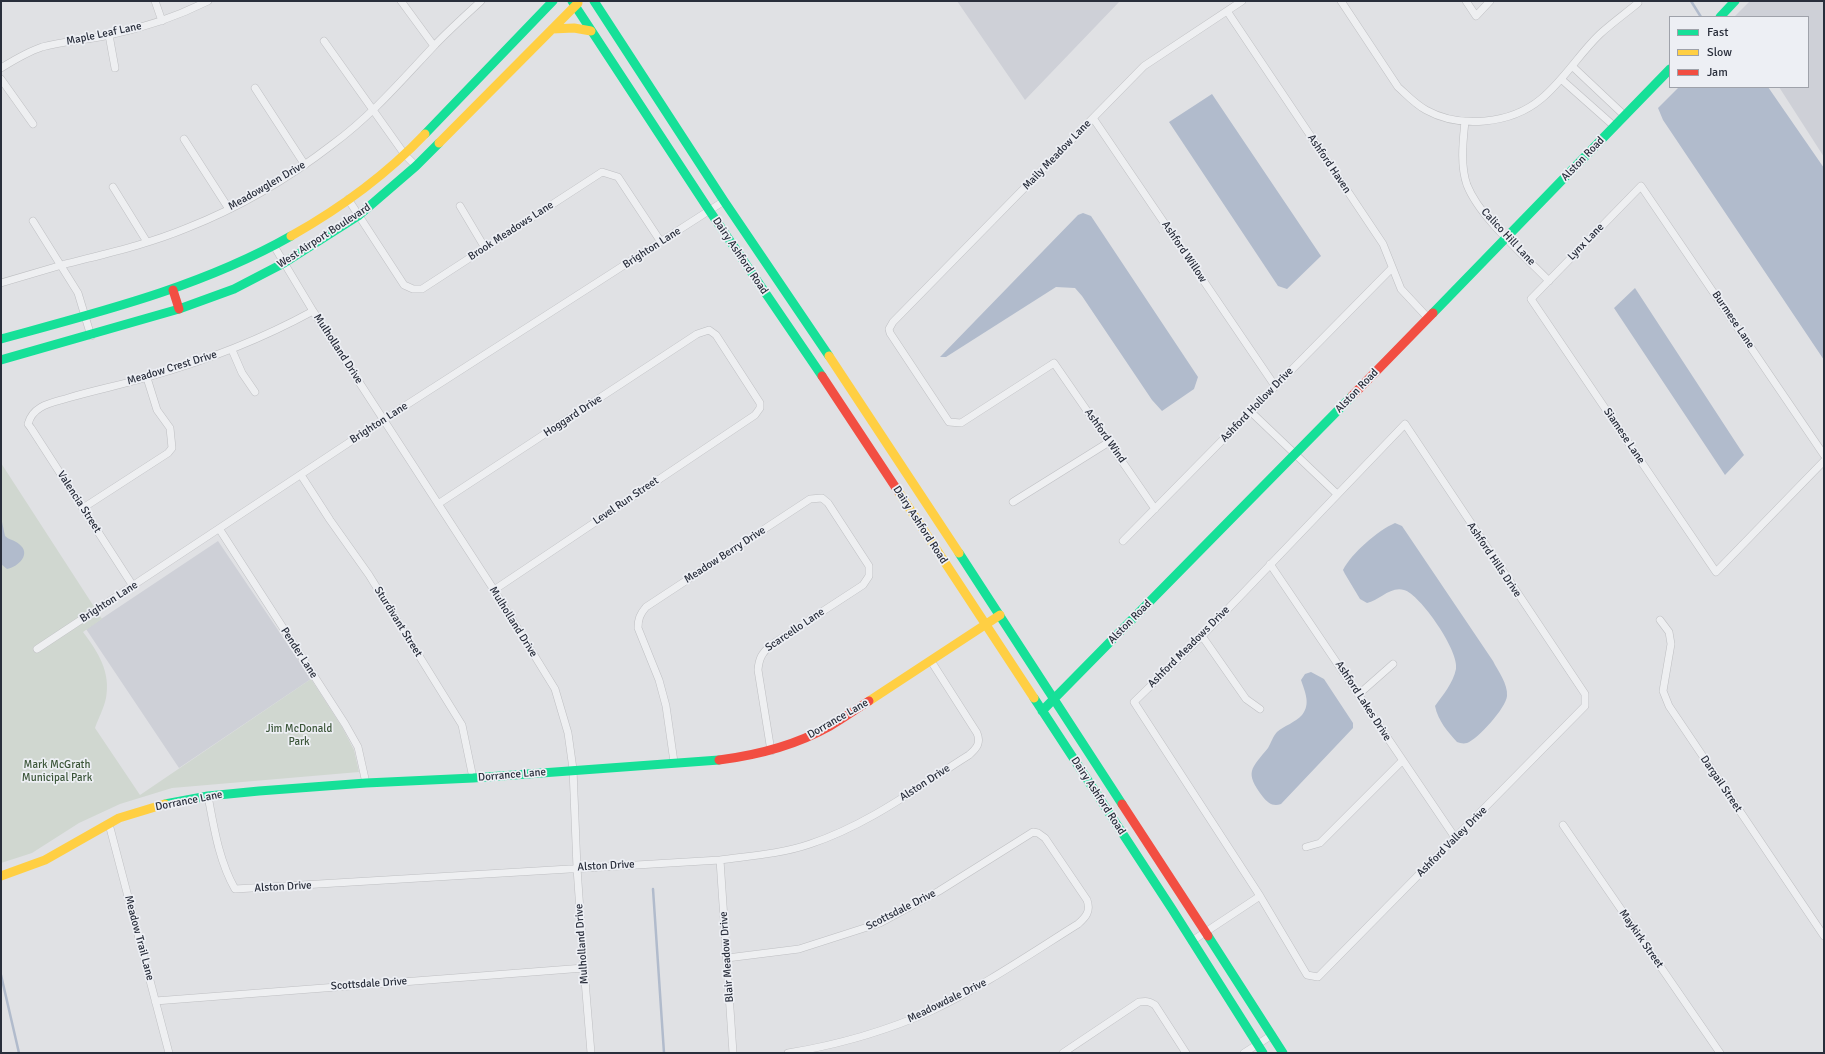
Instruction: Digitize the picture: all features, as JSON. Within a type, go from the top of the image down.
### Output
[{"type":"main road","name":"West Airport Boulevard","points":[[1,339],[173,290],[230,267],[274,246],[311,225],[348,199],[405,155],[553,1]]},
{"type":"main road","name":"Dairy Ashford Road","points":[[594,1],[724,201],[870,418],[1055,698],[1283,1053]]},
{"type":"main road","points":[[1721,16],[1735,1]]},
{"type":"main road","name":"West Airport Boulevard","points":[[1,360],[91,336],[179,309],[234,289],[284,263],[358,216],[416,166],[552,29],[575,3]]},
{"type":"main road","name":"Dairy Ashford Road","points":[[575,3],[591,31],[709,210],[856,427],[986,625],[1192,941],[1263,1053]]},
{"type":"main road","points":[[552,29],[574,28],[591,31]]},
{"type":"main road","name":"Alston Road","points":[[1042,711],[1296,454],[1669,70]]},
{"type":"main road","points":[[173,290],[179,309]]},
{"type":"main road","points":[[856,427],[870,418]]},
{"type":"main road","name":"Dorrance Lane","points":[[1,876],[45,860],[119,818],[172,802],[208,796],[366,783],[473,778],[573,769],[674,762],[700,762],[745,757],[771,751],[810,736],[830,726],[1000,615]]},
{"type":"street","points":[[155,1],[162,21]]},
{"type":"street","name":"Maple Leaf Lane","points":[[1,68],[23,55],[41,48],[109,35],[162,21],[180,15],[208,1]]},
{"type":"street","points":[[401,1],[434,46]]},
{"type":"street","name":"Meadowglen Drive","points":[[1,283],[147,242],[186,228],[229,209],[305,164],[333,144],[373,110],[434,46],[481,1]]},
{"type":"street","name":"Maily Meadow Lane","points":[[1054,363],[961,423],[955,424],[949,422],[890,333],[889,329],[893,322],[1144,66],[1242,1]]},
{"type":"street","points":[[1341,1],[1398,87],[1410,99],[1426,110],[1445,118],[1465,121],[1485,121],[1510,117],[1541,99],[1600,34],[1638,3]]},
{"type":"street","points":[[1466,1],[1476,16],[1490,1]]},
{"type":"street","name":"Ashford Haven","points":[[1227,12],[1383,244],[1401,289],[1428,318]]},
{"type":"street","points":[[109,35],[115,68]]},
{"type":"street","points":[[324,41],[405,155],[416,166]]},
{"type":"street","points":[[1572,66],[1625,116]]},
{"type":"street","points":[[1561,78],[1614,126]]},
{"type":"street","points":[[1,79],[33,124]]},
{"type":"street","points":[[255,88],[305,164]]},
{"type":"street","name":"Ashford Willow","points":[[1093,118],[1275,386]]},
{"type":"street","name":"Calico Hill Lane","points":[[1465,121],[1462,154],[1467,184],[1483,213],[1549,281]]},
{"type":"street","points":[[184,139],[229,209]]},
{"type":"street","name":"Brook Meadows Lane","points":[[358,216],[404,285],[413,289],[422,290],[602,172],[618,177],[661,242]]},
{"type":"street","name":"Lynx Lane","points":[[1531,299],[1641,186]]},
{"type":"street","name":"Burmese Lane","points":[[1641,186],[1824,455]]},
{"type":"street","points":[[113,187],[147,242]]},
{"type":"street","points":[[348,199],[358,216]]},
{"type":"street","name":"Brighton Lane","points":[[37,649],[220,530],[384,420],[724,201]]},
{"type":"street","points":[[460,206],[486,248]]},
{"type":"street","points":[[33,220],[78,293],[91,336]]},
{"type":"street","name":"Mulholland Drive","points":[[274,246],[313,311],[494,590],[554,689],[568,733],[573,769],[577,868],[592,1053]]},
{"type":"street","name":"Ashford Hollow Drive","points":[[1123,541],[1392,268]]},
{"type":"street","name":"Siamese Lane","points":[[1531,299],[1716,572],[1824,462]]},
{"type":"street","name":"Meadow Crest Drive","points":[[30,417],[40,407],[104,387],[147,378],[232,350],[284,327],[313,311]]},
{"type":"street","name":"Hoggard Drive","points":[[438,504],[697,334],[709,330],[716,335],[760,402],[758,412]]},
{"type":"street","points":[[232,350],[242,373],[255,392]]},
{"type":"street","name":"Ashford Wind","points":[[1054,363],[1155,509]]},
{"type":"street","points":[[83,508],[168,453],[172,448],[170,428],[158,410],[147,378]]},
{"type":"street","name":"Level Run Street","points":[[494,590],[749,420],[758,412]]},
{"type":"street","points":[[1251,412],[1337,494]]},
{"type":"street","name":"Valencia Street","points":[[30,417],[28,424],[133,586]]},
{"type":"street","name":"Ashford Meadows Drive","points":[[1260,896],[1134,702],[1202,636],[1404,424]]},
{"type":"street","name":"Ashford Hills Drive","points":[[1404,424],[1585,694]]},
{"type":"street","points":[[1013,502],[1109,442]]},
{"type":"street","name":"Sturdivant Street","points":[[301,475],[330,520],[369,575],[462,725],[473,778]]},
{"type":"street","name":"Meadow Berry Drive","points":[[674,762],[666,706],[659,680],[638,628],[638,620],[641,612],[646,607],[810,499],[818,497],[822,498],[832,509],[869,566],[869,576]]},
{"type":"street","name":"Pender Lane","points":[[220,530],[346,724],[358,747],[366,783]]},
{"type":"street","name":"Ashford Lakes Drive","points":[[1270,564],[1456,839]]},
{"type":"street","name":"Scarcello Lane","points":[[771,751],[758,670],[759,659],[770,645],[863,585],[869,576]]},
{"type":"street","name":"Dargail Street","points":[[1660,620],[1669,632],[1671,644],[1663,691],[1669,706],[1824,936]]},
{"type":"street","points":[[1202,636],[1246,699],[1260,709]]},
{"type":"street","name":"Alston Drive","points":[[208,796],[222,860],[226,873],[236,889],[720,860],[776,852],[809,844],[845,830],[878,813],[969,755],[979,744],[977,733],[931,661]]},
{"type":"street","points":[[1359,694],[1392,664]]},
{"type":"street","name":"Ashford Valley Drive","points":[[1260,896],[1307,975],[1318,977],[1456,839],[1585,706],[1585,694]]},
{"type":"street","points":[[1306,847],[1320,843],[1402,761]]},
{"type":"street","name":"Meadow Trail Lane","points":[[109,824],[168,1053]]},
{"type":"street","name":"Maykirk Street","points":[[1563,825],[1720,1053]]},
{"type":"street","name":"Scottsdale Drive","points":[[727,958],[799,949],[880,923],[939,891],[1034,832],[1045,838],[1087,900],[1089,905],[1088,912]]},
{"type":"street","name":"Blair Meadow Drive","points":[[720,860],[733,1053]]},
{"type":"street","points":[[1192,941],[1260,896]]},
{"type":"street","name":"Meadowdale Drive","points":[[788,1053],[846,1041],[912,1019],[932,1010],[990,979],[1078,924],[1088,912]]},
{"type":"street","name":"Scottsdale Drive","points":[[155,1001],[584,968]]},
{"type":"street","points":[[1063,1053],[1139,1002],[1148,1001],[1155,1005],[1186,1053]]},
{"type":"street","points":[[1244,1053],[1272,1035]]},
{"type":"shaded area","points":[[957,1],[1120,1],[1025,100]]},
{"type":"shaded area","points":[[1750,1],[1824,1],[1824,157],[1780,88],[1809,88],[1809,16],[1735,16]]},
{"type":"shaded area","points":[[218,541],[311,679],[179,768],[86,629]]},
{"type":"green space","name":"Mark McGrath Municipal Park","points":[[1,463],[102,619],[83,632],[94,647],[102,663],[107,680],[104,706],[95,728],[140,795],[311,679],[342,727],[354,750],[359,772],[172,788],[120,804],[79,823],[32,853],[1,863]]},
{"type":"water","points":[[1678,88],[1769,88],[1824,168],[1824,360],[1663,120],[1658,108]]},
{"type":"water","points":[[1212,94],[1321,256],[1287,289],[1278,286],[1169,122]]},
{"type":"water","points":[[1083,213],[1091,216],[1198,377],[1194,389],[1162,411],[1152,400],[1082,296],[1075,288],[1056,287],[946,357],[940,357],[1078,215]]},
{"type":"water","points":[[1635,288],[1744,455],[1725,475],[1614,308]]},
{"type":"water","points":[[1,517],[5,536],[23,548],[24,552],[24,556],[19,563],[7,569],[1,564]]},
{"type":"water","points":[[1395,523],[1402,526],[1493,661],[1506,687],[1507,696],[1502,708],[1478,736],[1467,743],[1457,742],[1444,726],[1436,711],[1435,706],[1455,674],[1456,661],[1446,638],[1429,612],[1411,594],[1399,589],[1389,592],[1367,603],[1360,599],[1343,570],[1352,557],[1366,543],[1381,531]]},
{"type":"water","points":[[1311,672],[1324,679],[1353,723],[1353,728],[1281,804],[1273,805],[1265,799],[1257,789],[1253,782],[1252,771],[1277,732],[1297,720],[1305,711],[1307,702],[1301,680],[1305,674]]},
{"type":"waterway","points":[[1691,1],[1700,16]]},
{"type":"waterway","points":[[653,889],[664,1053]]},
{"type":"waterway","points":[[1,975],[19,1053]]},
{"type":"traffic: fast","points":[[425,134],[553,1]]},
{"type":"traffic: fast","points":[[572,1],[709,210],[822,376]]},
{"type":"traffic: fast","points":[[594,1],[724,201],[829,356]]},
{"type":"traffic: fast","points":[[1721,16],[1735,1]]},
{"type":"traffic: fast","points":[[1433,313],[1669,70]]},
{"type":"traffic: fast","points":[[1,360],[179,309],[234,289],[284,263],[358,216],[416,166],[439,143]]},
{"type":"traffic: fast","points":[[1,339],[113,308],[186,284],[222,270],[291,236]]},
{"type":"traffic: fast","points":[[1042,711],[1352,396]]},
{"type":"traffic: fast","points":[[959,553],[1122,804]]},
{"type":"traffic: fast","points":[[1034,698],[1172,909],[1263,1053]]},
{"type":"traffic: fast","points":[[165,804],[208,796],[259,791],[366,783],[473,778],[719,760]]},
{"type":"traffic: fast","points":[[1208,936],[1283,1053]]},
{"type":"traffic: slow","points":[[439,143],[578,3]]},
{"type":"traffic: slow","points":[[552,29],[574,28],[591,31]]},
{"type":"traffic: slow","points":[[291,236],[309,226],[362,190],[395,163],[425,134]]},
{"type":"traffic: slow","points":[[829,356],[959,553]]},
{"type":"traffic: slow","points":[[898,491],[1034,698]]},
{"type":"traffic: slow","points":[[869,701],[1000,615]]},
{"type":"traffic: slow","points":[[1,876],[45,860],[119,818],[165,804]]},
{"type":"traffic: jam","points":[[173,290],[179,309]]},
{"type":"traffic: jam","points":[[1352,396],[1433,313]]},
{"type":"traffic: jam","points":[[822,376],[898,491]]},
{"type":"traffic: jam","points":[[719,760],[763,752],[804,739],[830,726],[869,701]]},
{"type":"traffic: jam","points":[[1122,804],[1208,936]]},
{"type":"park label","name":"Jim McDonald Park","points":[[299,735]]}]
